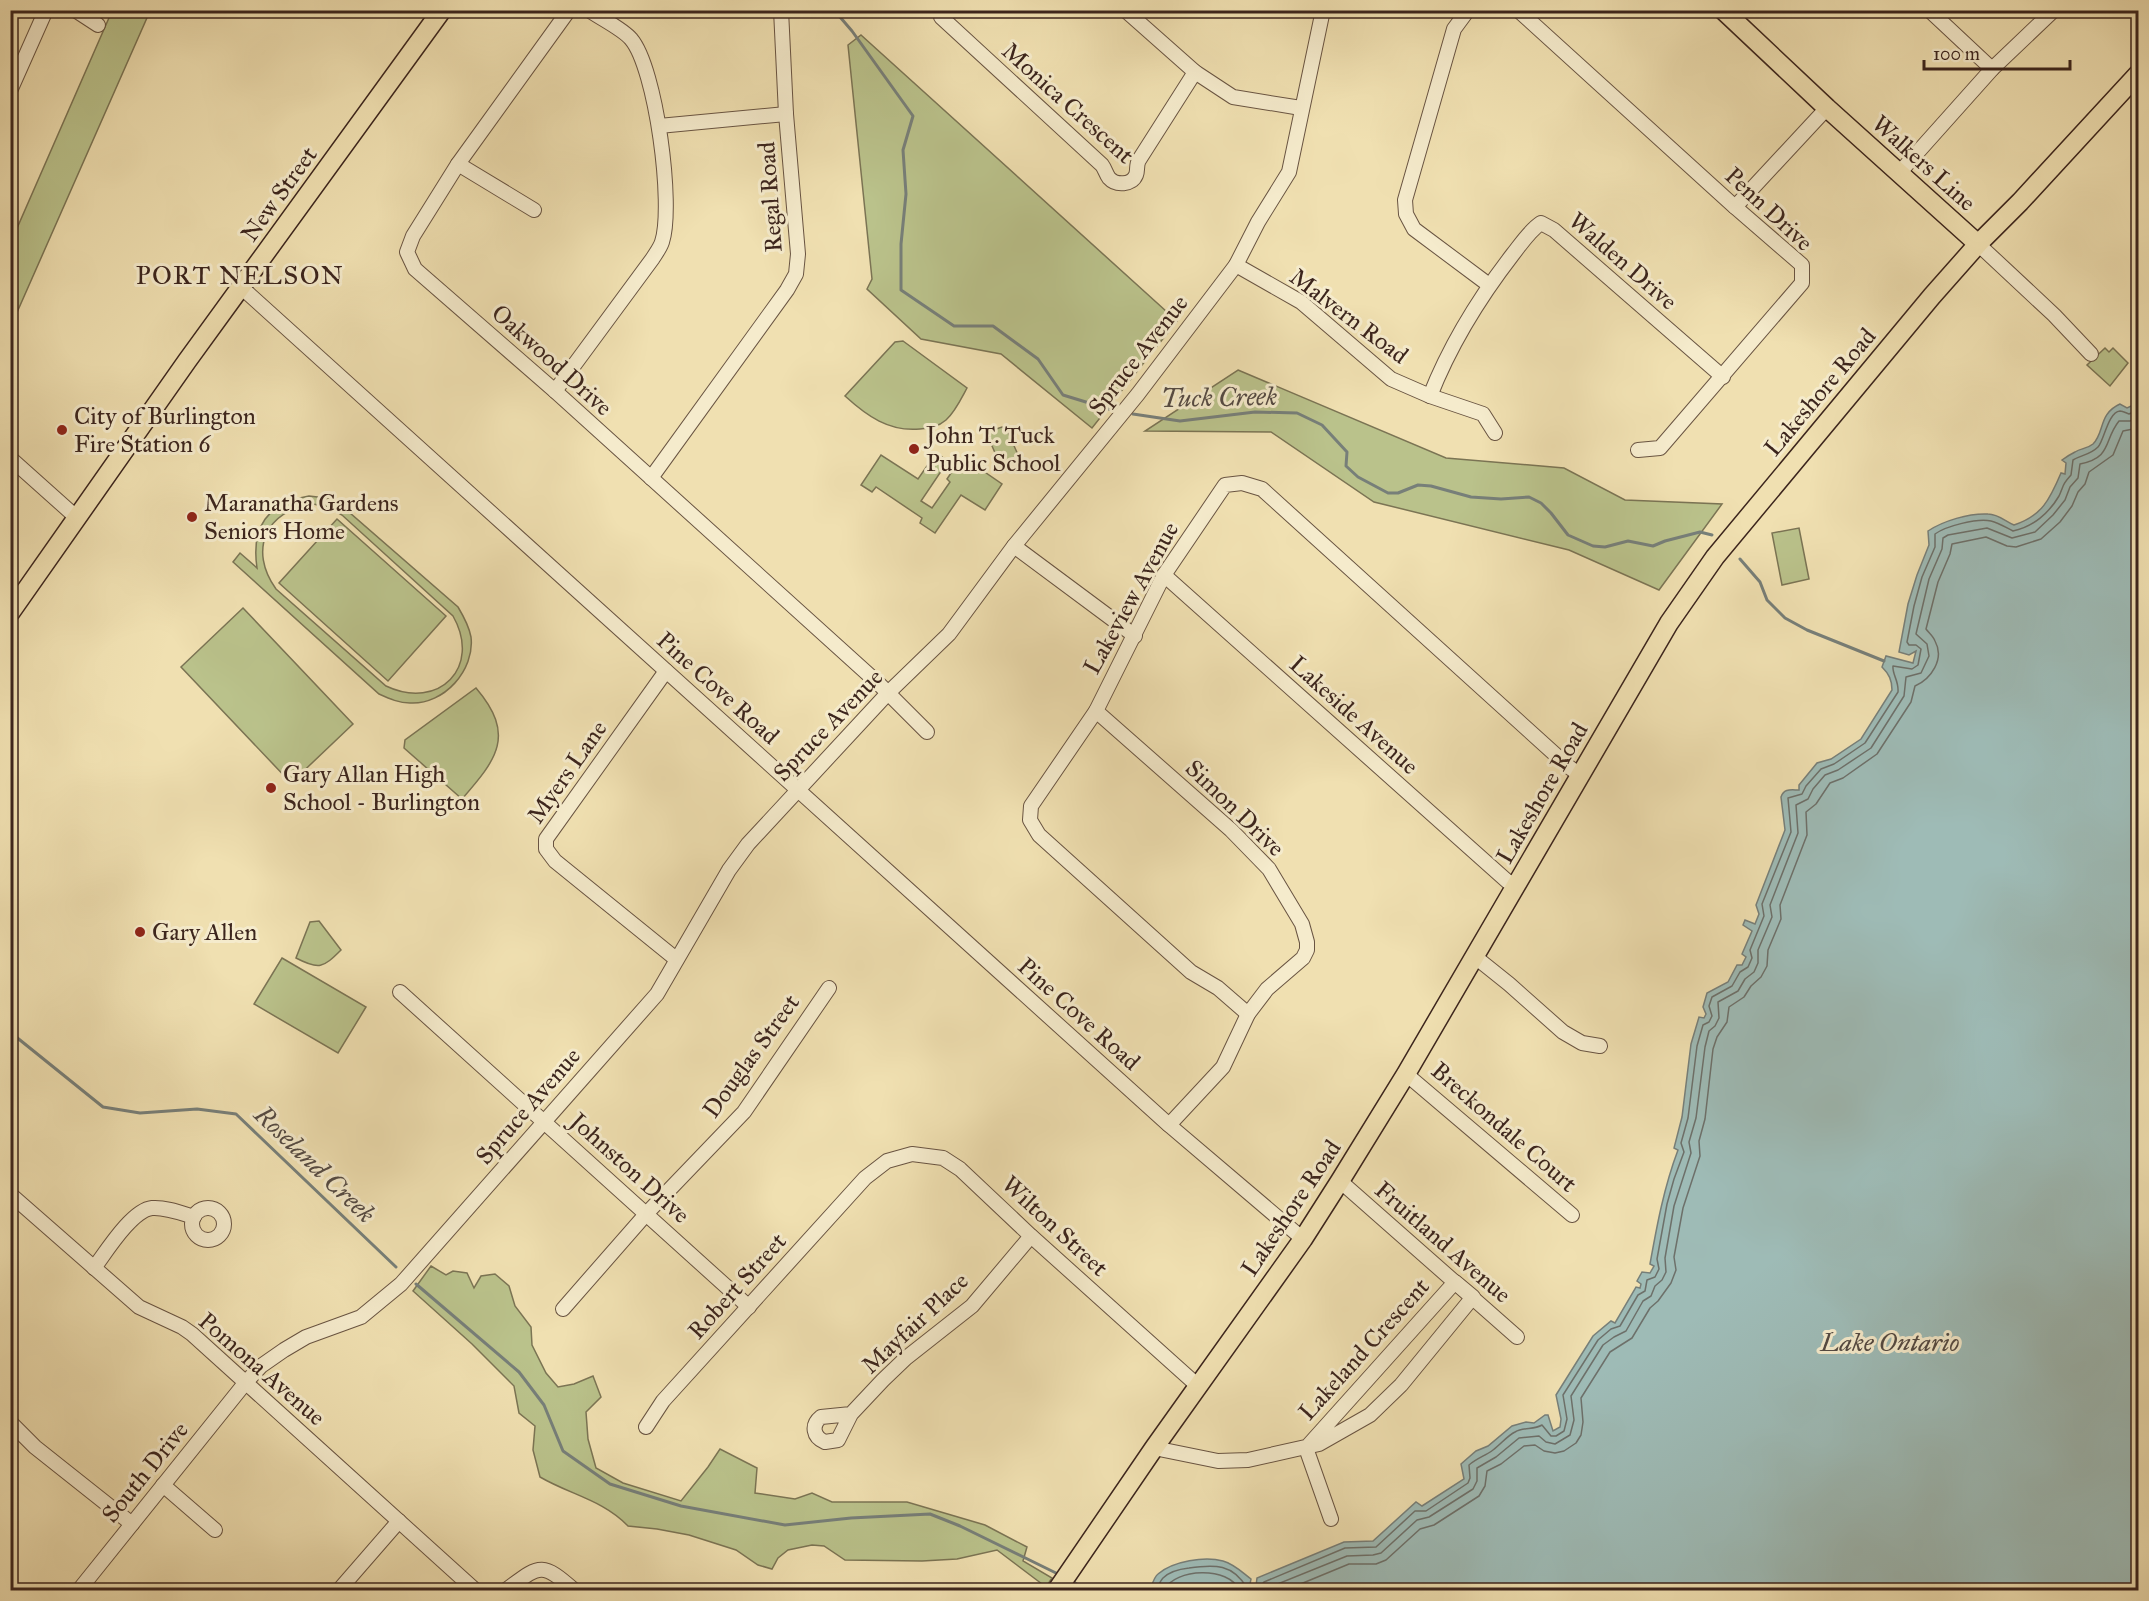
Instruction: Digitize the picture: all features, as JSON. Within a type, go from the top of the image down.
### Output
[{"type":"main road","name":"New Street","points":[[10,613],[76,517],[439,12]]},
{"type":"main road","name":"Walkers Line","points":[[1734,14],[1827,108],[1978,244]]},
{"type":"main road","name":"Lakeshore Road","points":[[1057,1590],[1303,1239],[1406,1074],[1669,623],[1702,574],[1861,380],[1978,244],[2139,74]]},
{"type":"street","points":[[10,91],[46,10]]},
{"type":"street","points":[[75,10],[98,25]]},
{"type":"street","name":"Oakwood Drive","points":[[569,10],[458,164],[412,236],[407,252],[415,269],[555,391],[888,693],[927,732]]},
{"type":"street","points":[[555,391],[653,258],[662,243],[666,210],[659,126],[649,80],[640,54],[631,38],[589,10]]},
{"type":"street","name":"Regal Road","points":[[651,478],[787,290],[796,274],[797,224],[786,114],[781,10]]},
{"type":"street","name":"Monica Crescent","points":[[941,10],[941,17],[1102,165],[1109,178],[1117,184],[1126,183],[1136,174],[1139,160],[1195,72]]},
{"type":"street","points":[[1125,10],[1195,72],[1233,98],[1301,108]]},
{"type":"street","points":[[1137,22],[1146,10]]},
{"type":"street","name":"Spruce Avenue","points":[[246,1382],[261,1366],[284,1350],[306,1337],[361,1317],[401,1284],[657,994],[729,870],[748,844],[888,693],[949,634],[1014,546],[1122,415],[1236,265],[1258,222],[1289,171],[1323,10]]},
{"type":"street","points":[[1468,10],[1454,28],[1405,200],[1406,214],[1414,228],[1489,285]]},
{"type":"street","name":"Penn Drive","points":[[1518,10],[1802,265],[1802,283],[1660,448],[1638,450]]},
{"type":"street","points":[[1929,10],[1992,69]]},
{"type":"street","points":[[1900,172],[1992,69],[2054,10]]},
{"type":"street","points":[[1735,207],[1827,108]]},
{"type":"street","points":[[659,126],[786,114]]},
{"type":"street","points":[[458,164],[534,210]]},
{"type":"street","name":"Walden Drive","points":[[1430,396],[1444,359],[1489,285],[1537,225],[1545,224],[1723,376]]},
{"type":"street","name":"Walkers Line","points":[[1978,244],[2054,315],[2091,354]]},
{"type":"street","name":"Malvern Road","points":[[1236,265],[1301,302],[1391,379],[1430,396],[1483,414],[1496,433]]},
{"type":"street","name":"Pine Cove Road","points":[[241,287],[1169,1125],[1303,1239]]},
{"type":"street","points":[[10,458],[76,517]]},
{"type":"street","name":"Lakeview Avenue","points":[[1248,1014],[1218,988],[1191,972],[1040,835],[1030,820],[1031,806],[1096,711],[1164,575],[1225,484],[1242,483],[1262,489],[1569,768],[1581,774]]},
{"type":"street","points":[[1014,546],[1135,636]]},
{"type":"street","name":"Lakeside Avenue","points":[[1164,575],[1507,881],[1516,885]]},
{"type":"street","name":"Myers Lane","points":[[666,671],[546,839],[546,849],[555,861],[676,959]]},
{"type":"street","name":"Simon Drive","points":[[1096,711],[1231,830],[1269,869],[1302,924],[1307,942],[1307,950],[1303,958],[1267,989],[1248,1014],[1222,1067],[1169,1125]]},
{"type":"street","points":[[1474,956],[1563,1032],[1582,1043],[1600,1046]]},
{"type":"street","name":"Douglas Street","points":[[563,1309],[647,1213],[744,1112],[829,988]]},
{"type":"street","name":"Johnston Drive","points":[[400,992],[749,1307]]},
{"type":"street","name":"Breckondale Court","points":[[1406,1074],[1572,1215]]},
{"type":"street","name":"Wilton Street","points":[[865,1178],[887,1161],[912,1154],[943,1158],[960,1169],[1198,1386]]},
{"type":"street","name":"Robert Street","points":[[646,1427],[663,1401],[865,1178]]},
{"type":"street","name":"Fruitland Avenue","points":[[1340,1180],[1516,1337]]},
{"type":"street","name":"Pomona Avenue","points":[[10,1194],[139,1306],[192,1334],[475,1590]]},
{"type":"street","points":[[94,1268],[131,1220],[142,1211],[152,1208],[166,1209],[194,1217]]},
{"type":"street","name":"Mayfair Place","points":[[851,1414],[906,1358],[972,1306],[1031,1236]]},
{"type":"street","name":"Lakeland Crescent","points":[[1155,1448],[1218,1461],[1248,1460],[1306,1448],[1319,1444],[1370,1415],[1401,1384],[1473,1297],[1455,1282],[1306,1448]]},
{"type":"street","name":"South Drive","points":[[79,1590],[246,1382]]},
{"type":"street","points":[[10,1422],[36,1447],[132,1524]]},
{"type":"street","name":"Lakeland Crescent","points":[[1306,1448],[1331,1519]]},
{"type":"street","points":[[163,1485],[214,1530]]},
{"type":"street","points":[[339,1590],[399,1521]]},
{"type":"street","points":[[506,1590],[530,1572],[543,1569],[555,1574],[574,1590]]},
{"type":"green space","points":[[112,11],[150,11],[11,326],[11,242]]},
{"type":"green space","points":[[861,35],[1177,321],[1092,428],[1001,354],[921,339],[867,289],[872,279],[848,45]]},
{"type":"green space","points":[[903,341],[967,388],[952,413],[937,426],[909,429],[888,425],[870,416],[845,396],[895,342]]},
{"type":"green space","points":[[2105,348],[2109,352],[2113,348],[2128,363],[2110,386],[2087,365]]},
{"type":"green space","points":[[1238,370],[1446,458],[1564,468],[1625,500],[1722,504],[1659,590],[1569,550],[1374,502],[1271,432],[1145,431]]},
{"type":"green space","points":[[1002,427],[1007,430],[1019,457],[1015,462],[1006,466],[1000,464],[988,437],[990,431]]},
{"type":"green space","points":[[936,453],[948,461],[921,501],[932,508],[950,482],[947,479],[959,461],[970,468],[973,464],[1002,484],[985,510],[961,495],[935,533],[920,523],[922,518],[876,487],[872,492],[861,485],[881,455],[918,479]]},
{"type":"green space","points":[[309,496],[326,498],[342,506],[458,607],[469,629],[471,649],[462,673],[445,692],[423,702],[410,703],[379,694],[233,562],[240,553],[257,568],[257,540],[265,519],[282,504]],"holes":[[[313,504],[328,507],[342,515],[453,616],[461,635],[462,652],[459,667],[450,680],[438,688],[423,693],[405,692],[386,686],[276,589],[263,560],[266,534],[283,514]]]},
{"type":"green space","points":[[337,519],[446,616],[388,681],[279,583]]},
{"type":"green space","points":[[1799,528],[1809,579],[1782,585],[1772,533]]},
{"type":"green space","points":[[243,608],[353,724],[291,783],[181,667]]},
{"type":"green space","points":[[476,688],[496,720],[497,746],[485,771],[462,799],[404,748],[405,740]]},
{"type":"green space","points":[[319,921],[341,950],[325,964],[316,965],[296,958],[310,922]]},
{"type":"green space","points":[[282,958],[366,1007],[338,1053],[254,1004]]},
{"type":"green space","points":[[431,1266],[446,1275],[453,1271],[467,1273],[474,1288],[481,1276],[495,1274],[509,1286],[515,1306],[531,1327],[532,1345],[546,1373],[558,1387],[574,1384],[593,1376],[601,1397],[586,1412],[588,1439],[596,1468],[623,1483],[681,1501],[720,1449],[757,1468],[755,1493],[795,1499],[812,1493],[832,1502],[907,1502],[985,1525],[1027,1547],[1023,1561],[1052,1578],[1046,1587],[997,1550],[957,1559],[845,1560],[824,1546],[812,1545],[788,1550],[778,1558],[772,1569],[758,1565],[736,1550],[689,1535],[628,1526],[608,1510],[540,1477],[533,1450],[535,1426],[519,1413],[514,1386],[472,1344],[413,1291]]},
{"type":"water","name":"Lake Ontario","points":[[2138,403],[2138,1590],[1150,1590],[1158,1574],[1172,1566],[1189,1561],[1207,1559],[1227,1562],[1238,1568],[1251,1579],[1250,1584],[1256,1586],[1257,1578],[1344,1542],[1373,1541],[1416,1502],[1422,1506],[1464,1479],[1461,1464],[1512,1426],[1526,1422],[1534,1423],[1548,1415],[1553,1431],[1560,1427],[1561,1419],[1556,1395],[1593,1336],[1611,1321],[1615,1323],[1636,1287],[1640,1288],[1641,1284],[1637,1281],[1642,1272],[1650,1273],[1654,1266],[1650,1264],[1658,1221],[1678,1150],[1674,1148],[1682,1117],[1691,1044],[1699,1017],[1704,1018],[1706,1014],[1703,1007],[1707,993],[1728,982],[1737,965],[1742,965],[1746,957],[1742,954],[1752,931],[1743,925],[1745,920],[1755,924],[1759,914],[1756,905],[1785,830],[1782,794],[1788,790],[1799,790],[1799,785],[1817,763],[1831,759],[1861,739],[1892,690],[1890,677],[1882,667],[1886,656],[1913,663],[1916,651],[1909,655],[1899,652],[1908,604],[1929,545],[1928,531],[1965,516],[1992,514],[2014,525],[2032,517],[2049,499],[2061,473],[2065,474],[2066,463],[2062,460],[2093,444],[2105,418],[2113,408],[2120,404],[2127,408]]},
{"type":"waterway","name":"Tuck Creek","points":[[834,10],[852,31],[913,116],[903,150],[906,194],[901,244],[901,290],[954,326],[993,326],[1038,359],[1063,395],[1112,410]]},
{"type":"waterway","name":"Tuck Creek","points":[[1133,414],[1180,421],[1255,412],[1297,413],[1322,425],[1347,452],[1346,466],[1358,477],[1388,493],[1398,493],[1418,485],[1431,486],[1471,497],[1501,499],[1529,497],[1541,503],[1568,535],[1593,546],[1605,547],[1628,541],[1653,546],[1700,532],[1712,535]]},
{"type":"waterway","name":"Tuck Creek","points":[[1740,559],[1760,582],[1767,600],[1785,618],[1807,630],[1884,661]]},
{"type":"waterway","name":"Roseland Creek","points":[[10,1032],[103,1107],[140,1113],[197,1109],[236,1114],[396,1267]]},
{"type":"waterway","name":"Roseland Creek","points":[[416,1284],[519,1372],[544,1405],[563,1451],[610,1484],[681,1506],[785,1525],[851,1518],[930,1514],[960,1526],[1058,1574]]},
{"type":"waterway","points":[[1072,1581],[1086,1590]]},
{"type":"place","name":"City of Burlington Fire Station 6","points":[[62,430]]},
{"type":"place","name":"John T. Tuck Public School","points":[[914,449]]},
{"type":"place","name":"Maranatha Gardens Seniors Home","points":[[192,517]]},
{"type":"place","name":"Gary Allan High School - Burlington","points":[[271,788]]},
{"type":"place","name":"Gary Allen","points":[[140,932]]},
{"type":"district","name":"PORT NELSON","points":[[240,275]]}]
